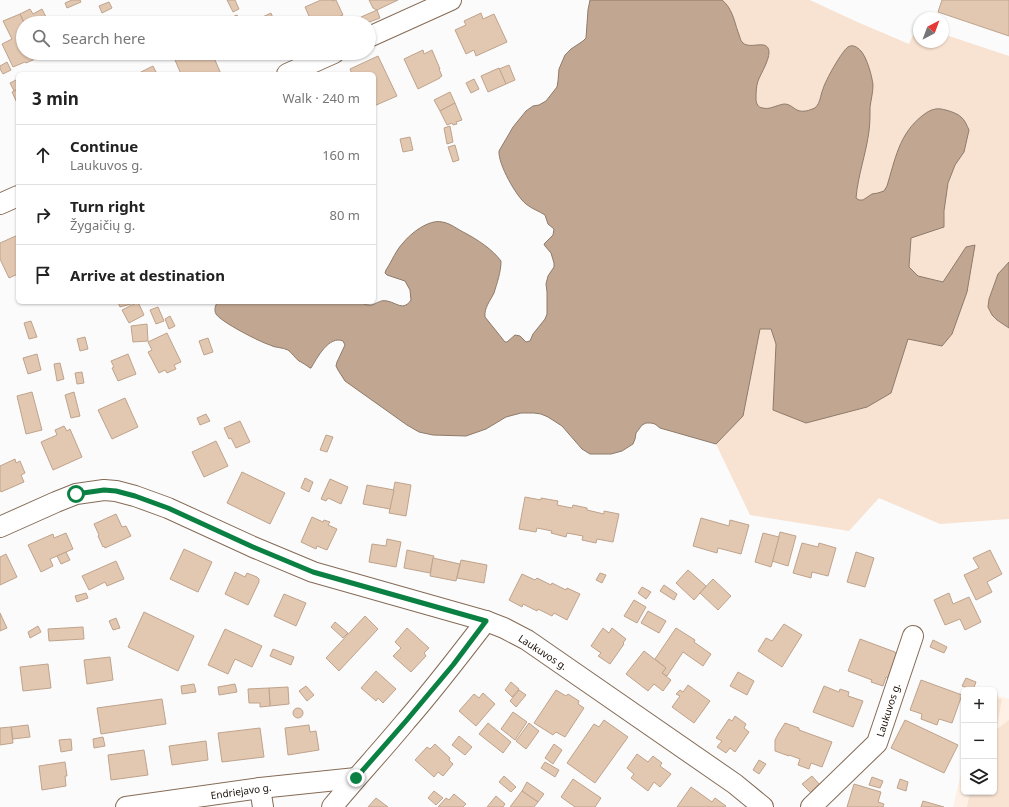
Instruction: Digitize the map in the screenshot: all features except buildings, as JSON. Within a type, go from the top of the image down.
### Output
[{"type":"street","points":[[376,34],[451,0]]},
{"type":"street","points":[[291,72],[318,60]]},
{"type":"street","points":[[0,204],[16,197]]},
{"type":"street","name":"Laukuvos g.","points":[[0,527],[76,494],[104,490],[116,491],[168,508],[253,547],[313,572],[486,621],[504,628],[527,640],[735,784],[763,807]]},
{"type":"street","points":[[332,807],[448,671],[486,621]]},
{"type":"street","name":"Laukuvos g.","points":[[811,807],[877,743],[913,636]]},
{"type":"street","name":"Endriejavo g.","points":[[126,807],[260,788],[356,778]]},
{"type":"street","points":[[260,788],[263,807]]},
{"type":"shaded area","points":[[590,0],[722,0],[730,10],[742,42],[746,45],[762,45],[768,48],[768,59],[756,88],[756,102],[761,108],[784,104],[802,111],[815,108],[834,66],[842,54],[850,46],[858,48],[867,62],[873,85],[869,131],[857,189],[856,198],[859,200],[863,200],[872,194],[884,191],[903,139],[914,123],[924,114],[933,109],[941,109],[954,113],[964,120],[969,130],[964,152],[955,165],[948,183],[944,211],[944,227],[911,238],[909,267],[918,276],[943,282],[966,247],[975,245],[967,292],[952,334],[942,346],[908,339],[891,393],[867,407],[806,423],[773,410],[776,344],[771,329],[760,329],[743,416],[716,444],[660,428],[655,424],[646,423],[642,425],[636,433],[633,444],[622,451],[611,454],[590,454],[582,449],[562,426],[548,417],[534,413],[521,413],[506,417],[486,429],[466,436],[433,435],[419,432],[345,381],[336,366],[345,345],[343,341],[333,341],[328,344],[310,368],[299,361],[288,350],[272,346],[258,340],[219,318],[215,311],[217,304],[373,305],[384,301],[404,306],[411,300],[410,290],[405,281],[387,275],[385,273],[386,270],[398,249],[406,239],[426,225],[442,222],[451,225],[480,242],[501,261],[498,281],[494,293],[486,308],[485,317],[505,342],[515,335],[520,336],[526,342],[530,341],[547,314],[546,284],[548,276],[554,267],[554,263],[551,253],[544,244],[553,235],[554,229],[548,224],[545,215],[528,206],[517,194],[501,164],[499,151],[513,127],[526,111],[533,106],[539,105],[546,101],[557,87],[559,69],[565,55],[586,38]]},
{"type":"shaded area","points":[[722,0],[810,0],[909,44],[913,35],[913,48],[949,48],[949,36],[1009,56],[1009,262],[998,274],[993,286],[992,315],[1009,328],[1009,519],[940,524],[879,498],[849,531],[750,515],[716,444],[743,416],[760,329],[771,329],[776,344],[773,410],[839,414],[867,407],[891,393],[908,339],[942,346],[975,245],[966,247],[943,282],[918,276],[909,267],[911,238],[944,227],[945,203],[949,180],[956,163],[964,152],[925,114],[913,124],[904,137],[884,191],[872,194],[863,200],[859,200],[856,198],[857,185],[869,131],[873,86],[871,74],[861,51],[854,46],[842,54],[826,80],[820,101],[815,108],[801,111],[786,104],[768,108],[760,107],[756,101],[756,92],[768,56],[755,45],[750,46],[744,44],[739,36],[727,6]]},
{"type":"shaded area","points":[[1009,262],[1009,328],[992,315],[988,307],[989,299],[998,274]]},
{"type":"shaded area","points":[[997,696],[1009,699],[1009,807],[953,807],[961,774],[961,795],[997,795]]},
{"type":"shaded area","points":[[997,698],[1002,699],[997,725]]},
{"type":"shaded area","points":[[1009,720],[1009,807],[967,807],[969,795],[997,795],[997,729]]},
{"type":"route","points":[[76,494],[104,490],[116,491],[135,496],[168,508],[253,547],[313,572],[486,621],[453,665],[356,778]]}]
